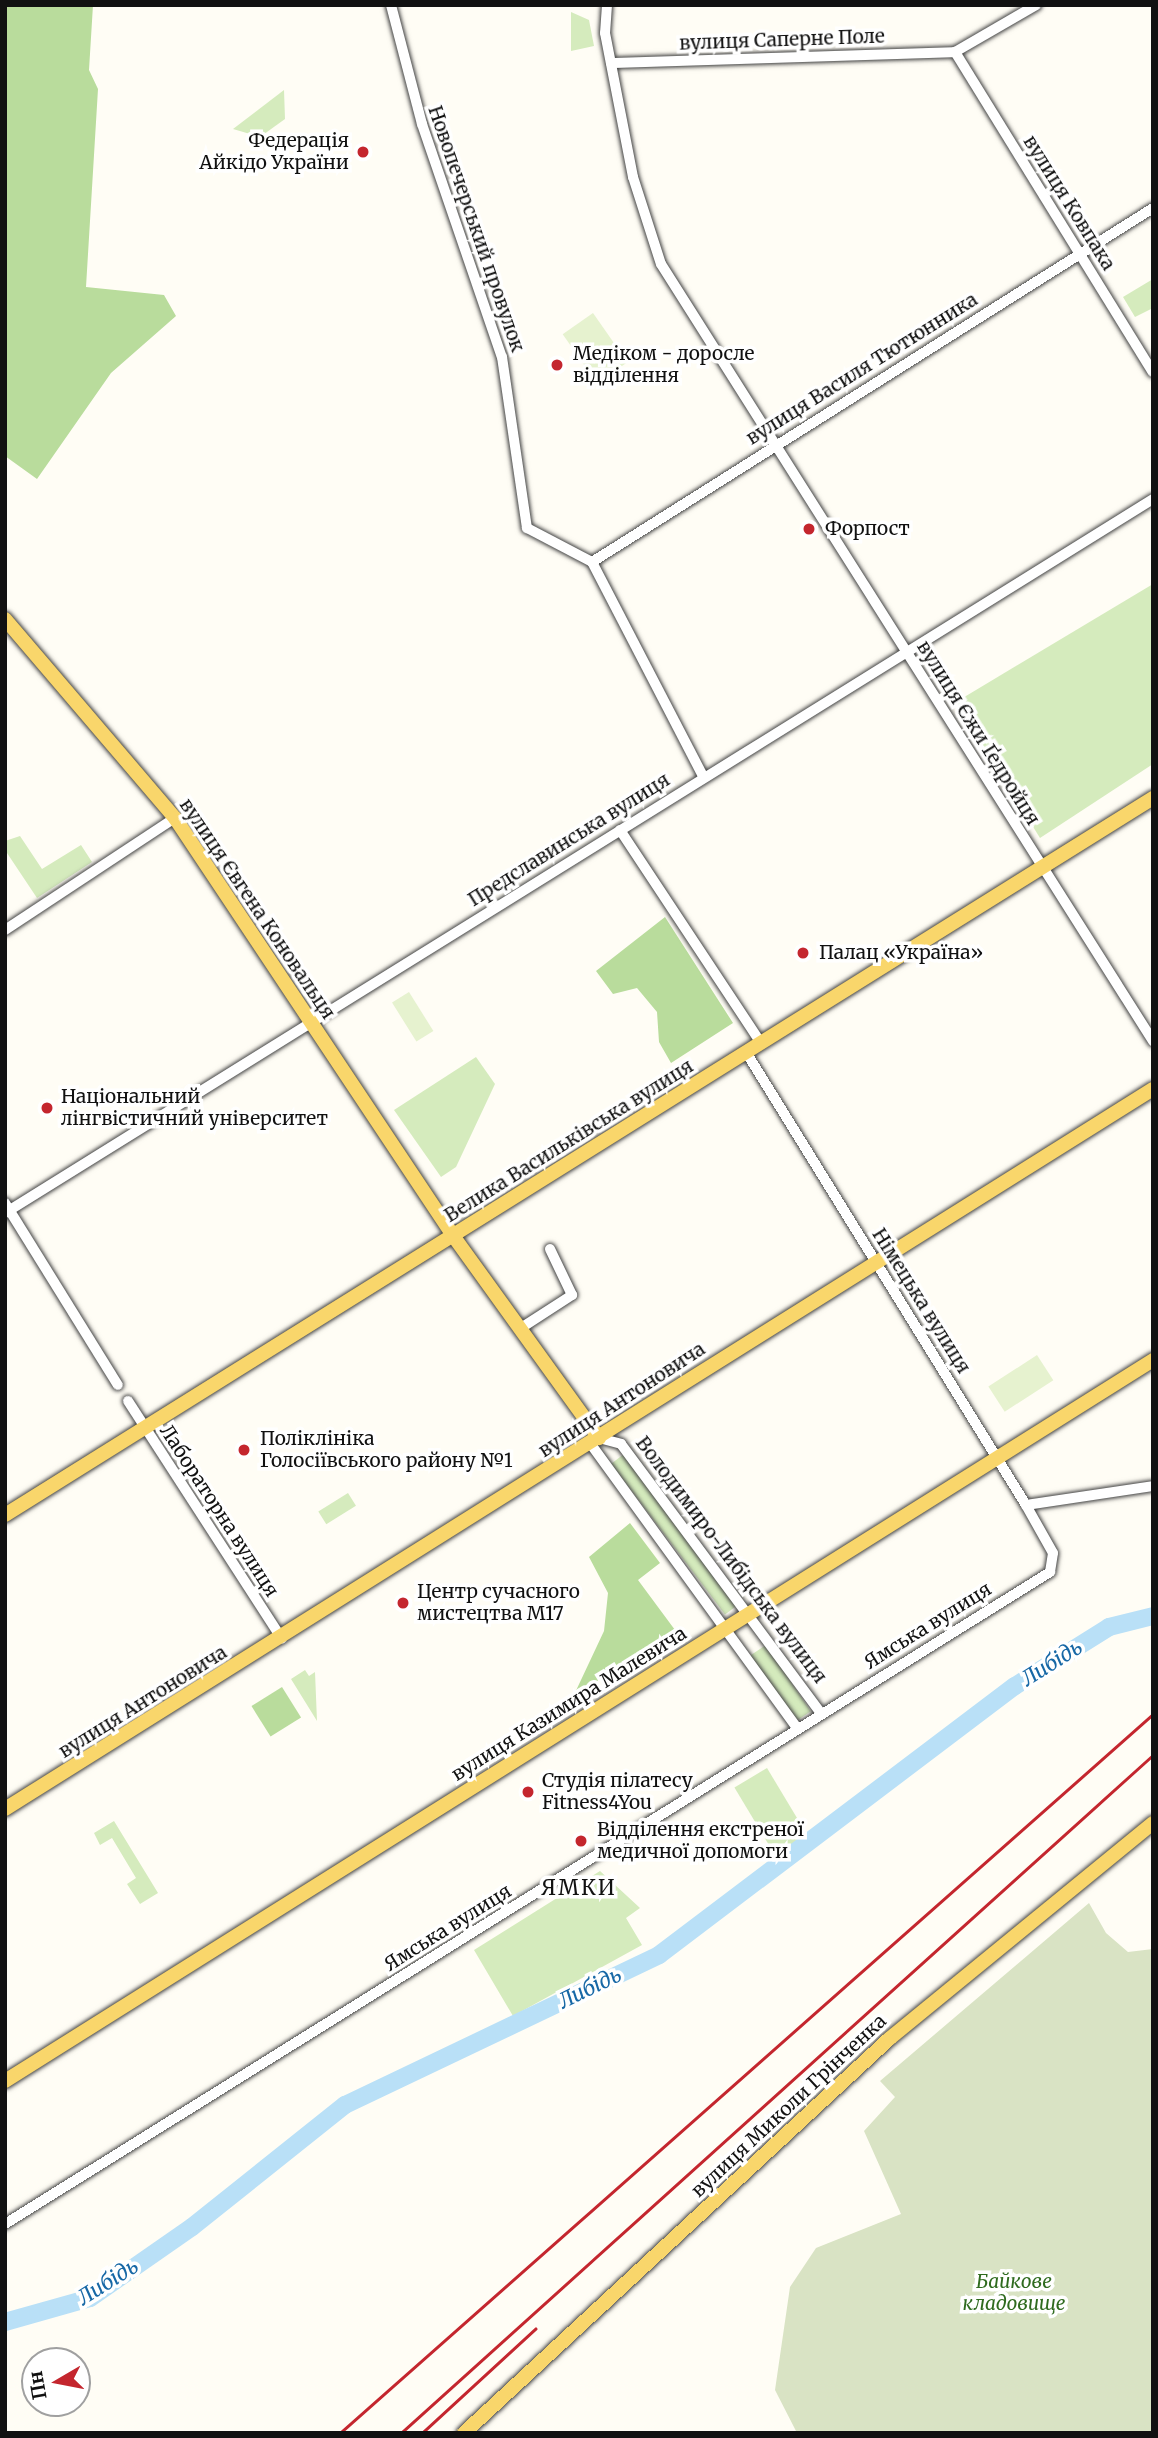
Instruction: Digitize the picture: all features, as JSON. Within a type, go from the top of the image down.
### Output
[{"type":"main road","name":"вулиця Євгена Коновальця","points":[[5,619],[175,818],[454,1237]]},
{"type":"main road","name":"Велика Васильківська вулиця","points":[[5,1515],[1153,798]]},
{"type":"main road","name":"вулиця Антоновича","points":[[5,1809],[282,1639],[875,1259],[1153,1089]]},
{"type":"main road","name":"Володимиро-Либідська вулиця","points":[[454,1237],[520,1328],[594,1440]]},
{"type":"main road","name":"вулиця Казимира Малевича","points":[[5,2081],[1153,1360]]},
{"type":"main road","name":"вулиця Миколи Грінченка","points":[[464,2433],[888,2039],[1153,1823]]},
{"type":"street","name":"Новопечерський провулок","points":[[391,5],[422,124],[502,357],[527,528],[592,562]]},
{"type":"street","name":"вулиця Єжи Ґедройця","points":[[607,5],[611,63],[653,249],[1041,868],[1153,1041]]},
{"type":"street","points":[[955,52],[1035,5]]},
{"type":"street","name":"вулиця Саперне Поле","points":[[611,63],[955,52]]},
{"type":"street","name":"вулиця Ковпака","points":[[955,52],[1153,372]]},
{"type":"street","name":"вулиця Василя Тютюнника","points":[[592,562],[774,444],[1153,208]]},
{"type":"street","name":"Предславинська вулиця","points":[[7,1209],[1153,499]]},
{"type":"street","points":[[592,562],[703,776]]},
{"type":"street","points":[[5,930],[175,818]]},
{"type":"street","points":[[620,830],[761,1043]]},
{"type":"street","name":"Німецька вулиця","points":[[747,1052],[1026,1505],[1054,1553],[1051,1572]]},
{"type":"street","points":[[7,1209],[118,1385]]},
{"type":"street","points":[[520,1328],[572,1294],[550,1249]]},
{"type":"street","name":"Лабораторна вулиця","points":[[128,1401],[282,1639]]},
{"type":"street","name":"Володимиро-Либідська вулиця","points":[[594,1440],[621,1444],[750,1613],[821,1713]]},
{"type":"street","name":"Володимиро-Либідська вулиця","points":[[594,1440],[797,1728]]},
{"type":"street","points":[[1026,1505],[1153,1486]]},
{"type":"street","name":"Ямська вулиця","points":[[5,2224],[1051,1572]]},
{"type":"green space","points":[[5,5],[93,5],[89,70],[98,89],[86,287],[164,295],[176,316],[111,373],[37,479],[5,456]]},
{"type":"green space","points":[[571,12],[589,20],[594,46],[571,51]]},
{"type":"green space","points":[[284,90],[285,119],[260,137],[233,129]]},
{"type":"green space","points":[[1153,279],[1153,308],[1135,317],[1123,297]]},
{"type":"green space","points":[[593,313],[627,362],[597,383],[563,334]]},
{"type":"green space","points":[[1153,584],[1153,764],[1040,838],[956,702]]},
{"type":"green space","points":[[20,836],[42,869],[81,845],[92,862],[37,898],[5,850],[5,841]]},
{"type":"green space","points":[[665,917],[733,1023],[671,1063],[659,1042],[657,1012],[637,988],[613,994],[596,971]]},
{"type":"green space","points":[[409,992],[433,1031],[416,1042],[392,1003]]},
{"type":"green space","points":[[476,1057],[495,1084],[456,1167],[441,1177],[394,1110]]},
{"type":"green space","points":[[1037,1355],[1053,1380],[1005,1412],[988,1387]]},
{"type":"green space","points":[[624,1454],[738,1605],[725,1615],[611,1464]]},
{"type":"green space","points":[[348,1493],[356,1506],[326,1524],[318,1512]]},
{"type":"green space","points":[[630,1523],[660,1563],[638,1580],[675,1630],[573,1697],[604,1631],[608,1593],[589,1557]]},
{"type":"green space","points":[[766,1645],[811,1711],[795,1722],[750,1656]]},
{"type":"green space","points":[[305,1670],[309,1676],[315,1672],[317,1721],[291,1679]]},
{"type":"green space","points":[[282,1687],[301,1718],[271,1737],[251,1706]]},
{"type":"green space","points":[[767,1768],[808,1836],[775,1855],[734,1788]]},
{"type":"green space","points":[[114,1821],[158,1893],[140,1904],[127,1884],[136,1878],[112,1838],[100,1845],[94,1833]]},
{"type":"green space","points":[[600,1871],[640,1908],[626,1918],[642,1945],[513,2016],[474,1950]]},
{"type":"green space","name":"Байкове кладовище","points":[[1089,1903],[1106,1933],[1128,1952],[1153,1949],[1153,2433],[797,2433],[775,2390],[790,2287],[816,2248],[901,2214],[864,2131],[895,2097],[880,2081]]},
{"type":"waterway","name":"Либідь","points":[[5,2322],[90,2298],[192,2227],[345,2105],[659,1955],[1015,1686],[1109,1627],[1153,1616]]},
{"type":"railway","points":[[340,2433],[1153,1714]]},
{"type":"railway","points":[[401,2433],[1153,1755]]},
{"type":"railway","points":[[422,2433],[535,2329]]},
{"type":"place","name":"Федерація Айкідо України","points":[[363,152]]},
{"type":"place","name":"Медіком - доросле відділення","points":[[557,365]]},
{"type":"place","name":"Форпост","points":[[809,529]]},
{"type":"place","name":"Палац «Україна»","points":[[803,953]]},
{"type":"place","name":"Національний лінгвістичний університет","points":[[47,1108]]},
{"type":"place","name":"Поліклініка Голосіївського району №1","points":[[244,1450]]},
{"type":"place","name":"Центр сучасного мистецтва M17","points":[[403,1603]]},
{"type":"place","name":"Студія пілатесу Fitness4You","points":[[528,1792]]},
{"type":"place","name":"Відділення екстреної медичної допомоги","points":[[581,1841]]},
{"type":"district","name":"ЯМКИ","points":[[579,1888]]}]
